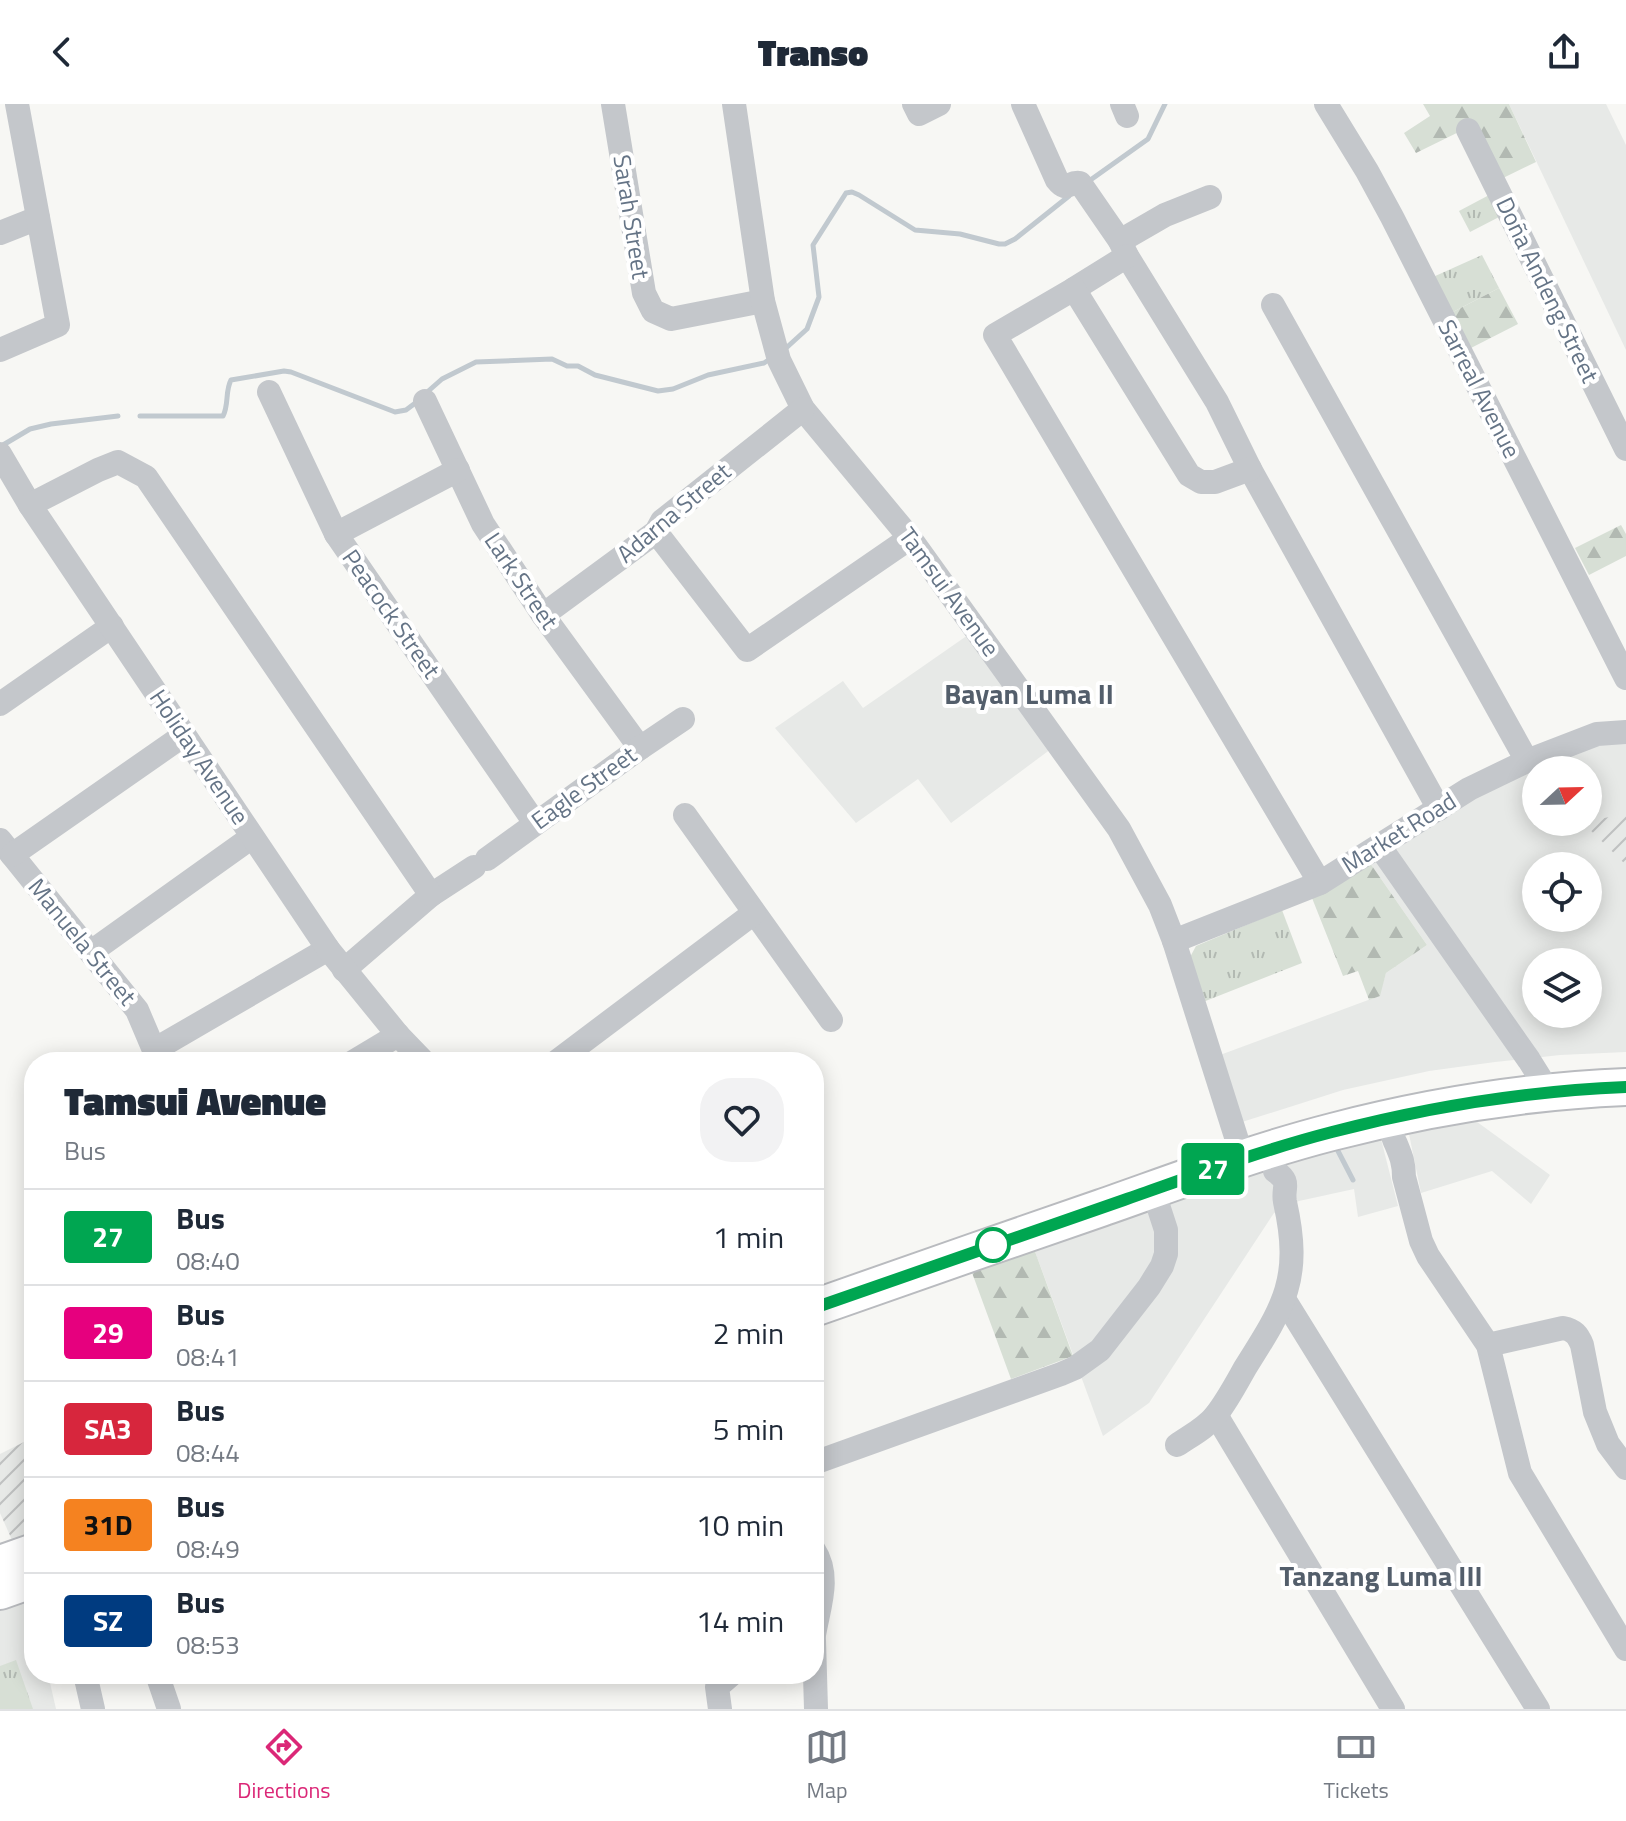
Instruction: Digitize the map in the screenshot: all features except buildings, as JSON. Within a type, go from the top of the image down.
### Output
[{"type":"highway","points":[[824,1280],[1256,1149],[1329,1133],[1392,1131],[1460,1104],[1543,1082],[1626,1065]]},
{"type":"highway","points":[[824,1305],[1153,1190],[1256,1149],[1377,1095],[1433,1084],[1543,1082],[1626,1087]]},
{"type":"highway","points":[[0,1564],[24,1556]]},
{"type":"highway","points":[[0,1591],[24,1583]]},
{"type":"street","name":"Sarah Street","points":[[613,104],[644,293],[653,311],[671,319],[763,301]]},
{"type":"street","name":"Tamsui Avenue","points":[[734,104],[763,301],[779,360],[803,409],[910,538],[1119,829],[1160,905],[1256,1149],[1276,1192],[1284,1197],[1289,1217],[1291,1272],[1273,1325],[1216,1415],[1177,1445]]},
{"type":"street","points":[[1023,104],[1057,180],[1066,187],[1080,183],[1217,402],[1250,469],[1439,809]]},
{"type":"street","name":"Sarreal Avenue","points":[[1326,104],[1392,217],[1626,678]]},
{"type":"street","points":[[0,350],[58,325],[38,218],[12,113]]},
{"type":"street","name":"Doña Andeng Street","points":[[1468,130],[1626,449]]},
{"type":"street","points":[[1210,197],[1165,215],[1074,289],[995,335],[1320,883]]},
{"type":"street","points":[[0,233],[38,218]]},
{"type":"street","points":[[1074,289],[1189,475],[1201,482],[1215,482],[1250,469]]},
{"type":"street","points":[[1273,305],[1524,756]]},
{"type":"street","name":"Peacock Street","points":[[269,392],[336,534],[535,823]]},
{"type":"street","name":"Lark Street","points":[[425,401],[483,524],[543,615],[640,748]]},
{"type":"street","name":"Adarna Street","points":[[543,615],[656,532],[662,521],[803,409]]},
{"type":"street","name":"Holiday Avenue","points":[[0,454],[30,505],[328,949],[414,1052]]},
{"type":"street","points":[[30,505],[118,462],[146,477],[431,895]]},
{"type":"street","points":[[336,534],[458,470]]},
{"type":"street","points":[[656,532],[747,650],[910,538]]},
{"type":"street","points":[[0,704],[112,626]]},
{"type":"street","name":"Eagle Street","points":[[344,970],[431,895],[683,719]]},
{"type":"street","name":"Market Road","points":[[1540,756],[1597,734],[1626,732]]},
{"type":"street","points":[[6,847],[184,735]]},
{"type":"street","name":"Market Road","points":[[1174,941],[1320,883],[1469,789],[1522,763]]},
{"type":"street","points":[[685,815],[831,1020]]},
{"type":"street","points":[[91,952],[252,837]]},
{"type":"street","name":"Manuela Street","points":[[6,847],[137,1010],[153,1052]]},
{"type":"street","points":[[1380,847],[1543,1082]]},
{"type":"street","points":[[569,1052],[754,913]]},
{"type":"street","points":[[161,1052],[328,949]]},
{"type":"street","points":[[370,1052],[398,1035]]},
{"type":"street","points":[[1392,1131],[1398,1167],[1404,1177],[1421,1241],[1488,1345],[1520,1473],[1626,1649]]},
{"type":"street","points":[[824,1459],[1061,1374],[1088,1360],[1110,1339],[1162,1266],[1166,1254],[1166,1230],[1153,1190]]},
{"type":"street","points":[[1284,1299],[1538,1709]]},
{"type":"street","points":[[1488,1345],[1563,1328],[1572,1330],[1582,1345],[1595,1412],[1608,1444],[1626,1468]]},
{"type":"street","points":[[1216,1415],[1393,1709]]},
{"type":"street","points":[[87,1684],[93,1709]]},
{"type":"street","points":[[160,1684],[169,1709]]},
{"type":"street","points":[[720,1684],[717,1687],[720,1709]]},
{"type":"street","points":[[815,1684],[816,1709]]},
{"type":"shaded area","points":[[1509,104],[1606,104],[1626,145],[1626,350]]},
{"type":"shaded area","points":[[968,635],[1051,749],[951,823],[918,779],[856,823],[775,728],[843,681],[863,708]]},
{"type":"shaded area","points":[[1626,741],[1626,1052],[1560,1055],[1429,1071],[1343,1090],[1242,1122],[1220,1055],[1379,996],[1386,973],[1427,945],[1370,863],[1496,782],[1522,772],[1522,836],[1602,836],[1602,756],[1563,756],[1591,745]]},
{"type":"shaded area","points":[[1626,814],[1626,865],[1596,836],[1602,836],[1602,818]]},
{"type":"shaded area","points":[[1473,1119],[1550,1175],[1531,1204],[1492,1171],[1421,1193],[1409,1134]]},
{"type":"shaded area","points":[[1381,1139],[1398,1206],[1358,1217],[1354,1189],[1299,1201],[1274,1213],[1149,1403],[1103,1436],[1033,1246],[1299,1158]]},
{"type":"shaded area","points":[[24,1442],[24,1536],[12,1540],[0,1513],[0,1454]]},
{"type":"shaded area","points":[[24,1600],[24,1684],[50,1684],[56,1709],[0,1709],[0,1608]]},
{"type":"green space","points":[[1423,104],[1509,104],[1536,162],[1501,179],[1473,125],[1416,153],[1404,133],[1430,116]]},
{"type":"green space","points":[[1491,194],[1501,216],[1470,232],[1459,211]]},
{"type":"green space","points":[[1482,255],[1499,288],[1451,313],[1433,277]]},
{"type":"green space","points":[[1499,288],[1518,324],[1469,349],[1451,313]]},
{"type":"green space","points":[[1621,525],[1626,534],[1626,556],[1589,575],[1575,548]]},
{"type":"green space","points":[[1370,863],[1427,945],[1386,973],[1380,996],[1369,1000],[1358,971],[1343,976],[1312,898]]},
{"type":"green space","points":[[1282,910],[1302,963],[1203,1002],[1189,959],[1196,946]]},
{"type":"green space","points":[[1033,1246],[1073,1356],[1011,1379],[971,1270],[1027,1251]]},
{"type":"green space","points":[[16,1660],[33,1709],[0,1709],[0,1666]]},
{"type":"waterway","points":[[1089,181],[1148,139],[1165,104]]},
{"type":"waterway","points":[[785,349],[807,329],[819,297],[813,245],[846,193],[859,195],[915,230],[960,234],[999,244],[1015,239],[1069,196]]},
{"type":"waterway","points":[[425,394],[442,379],[476,362],[552,359],[567,366],[578,366],[595,375],[658,391],[770,359]]},
{"type":"waterway","points":[[140,416],[223,416],[231,380],[284,371],[395,412],[406,410],[418,401]]},
{"type":"waterway","points":[[3,445],[30,429],[118,416]]},
{"type":"waterway","points":[[1338,1151],[1353,1180]]},
{"type":"bus line","name":"27","points":[[824,1305],[1223,1166],[1329,1133],[1460,1104],[1549,1092],[1626,1087]]},
{"type":"district","name":"Bayan Luma II","points":[[1029,694]]},
{"type":"district","name":"Tanzang Luma III","points":[[1381,1576]]}]
